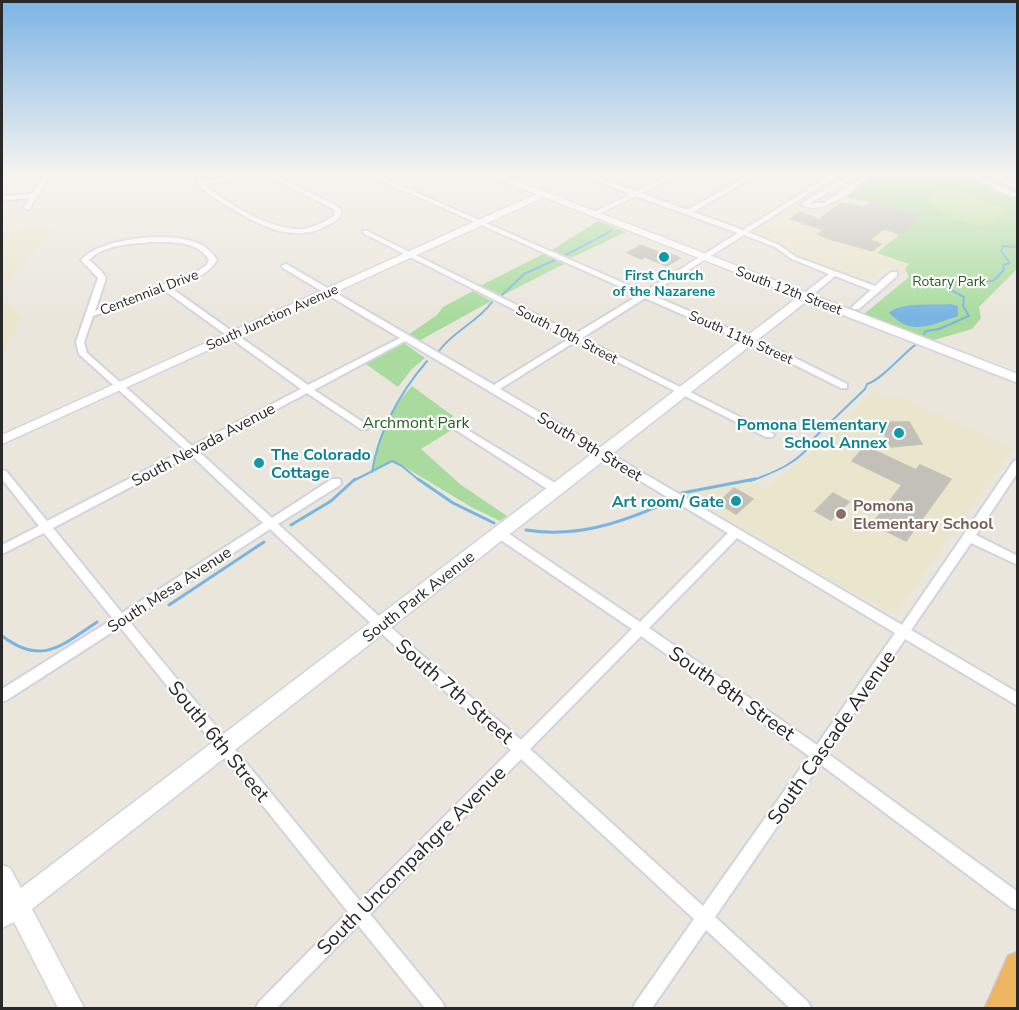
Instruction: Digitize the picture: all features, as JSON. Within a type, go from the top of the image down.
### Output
[{"type":"highway","points":[[1000,1008],[1017,966]]},
{"type":"street","points":[[264,222],[281,231],[300,232],[327,222]]},
{"type":"street","name":"South 12th Street","points":[[615,222],[1017,379]]},
{"type":"street","points":[[715,222],[777,246],[794,258],[876,289]]},
{"type":"street","points":[[494,389],[758,222]]},
{"type":"street","name":"South Junction Avenue","points":[[2,440],[480,223]]},
{"type":"street","name":"South 11th Street","points":[[480,223],[646,295],[844,386]]},
{"type":"street","name":"South 10th Street","points":[[365,232],[769,435]]},
{"type":"street","name":"Centennial Drive","points":[[178,240],[194,243],[210,254],[213,260],[209,267],[166,288],[89,315],[102,278],[100,273],[87,265],[85,260],[88,255],[105,246],[178,240]]},
{"type":"street","name":"South 9th Street","points":[[286,266],[1017,700]]},
{"type":"street","name":"South Park Avenue","points":[[9,911],[834,274]]},
{"type":"street","points":[[856,306],[894,274]]},
{"type":"street","points":[[166,288],[306,389],[364,427]]},
{"type":"street","name":"South 7th Street","points":[[89,315],[80,342],[83,354],[521,749],[802,1008]]},
{"type":"street","name":"South Nevada Avenue","points":[[2,550],[405,338]]},
{"type":"street","points":[[456,426],[556,489]]},
{"type":"street","name":"South Cascade Avenue","points":[[642,1008],[903,633],[1017,463]]},
{"type":"street","name":"South 6th Street","points":[[2,473],[436,1008]]},
{"type":"street","name":"South Mesa Avenue","points":[[2,696],[336,482]]},
{"type":"street","name":"South 8th Street","points":[[499,533],[641,628],[819,755],[1017,902]]},
{"type":"street","name":"South Uncompahgre Avenue","points":[[265,1008],[735,533]]},
{"type":"street","points":[[969,537],[1017,561]]},
{"type":"street","points":[[2,876],[9,911],[71,1008]]},
{"type":"shaded area","points":[[766,222],[920,222],[909,277],[889,268],[882,269],[867,283],[799,257],[775,242],[751,232]]},
{"type":"shaded area","points":[[52,229],[20,269],[2,286],[2,232]]},
{"type":"shaded area","points":[[2,303],[14,308],[24,318],[2,355]]},
{"type":"shaded area","name":"Pomona Elementary School","points":[[873,392],[891,399],[896,395],[1014,448],[898,611],[886,611],[680,493],[741,478],[766,489],[819,446]]},
{"type":"green space","points":[[596,222],[626,232],[571,258],[552,250]]},
{"type":"green space","name":"Rotary Park","points":[[914,222],[1017,222],[1017,269],[979,307],[981,318],[972,329],[934,340],[864,314],[909,277],[905,268],[909,264],[877,253]]},
{"type":"green space","points":[[965,222],[993,222],[980,227]]},
{"type":"green space","points":[[543,254],[564,264],[499,297],[478,287]]},
{"type":"green space","points":[[473,291],[491,301],[419,341],[408,335],[437,315],[443,307]]},
{"type":"green space","points":[[402,342],[425,358],[412,369],[398,387],[366,364]]},
{"type":"green space","name":"Archmont Park","points":[[412,386],[453,416],[446,424],[453,429],[421,449],[461,485],[507,516],[500,521],[473,508],[398,463],[392,461],[372,472],[380,436],[390,415]]},
{"type":"water","points":[[951,304],[958,306],[958,316],[922,327],[906,325],[889,313],[894,309],[909,305]]},
{"type":"building","points":[[800,222],[914,222],[899,234],[884,229],[870,240],[881,244],[872,251],[818,234],[824,230]]},
{"type":"building","name":"First Church of the Nazarene","points":[[641,245],[680,258],[667,266],[627,253]]},
{"type":"building","name":"Pomona Elementary School Annex","points":[[878,422],[909,422],[922,444],[891,447]]},
{"type":"building","name":"Pomona Elementary School","points":[[865,446],[916,470],[920,465],[951,479],[906,541],[872,524],[902,485],[852,461]]},
{"type":"building","name":"Art room/ Gate","points":[[734,488],[753,499],[736,514],[718,503]]},
{"type":"building","points":[[833,493],[849,502],[831,520],[815,511]]},
{"type":"waterway","points":[[564,256],[611,231]]},
{"type":"waterway","points":[[924,334],[926,331],[939,329],[969,316],[963,306],[964,297],[949,289],[947,282],[993,281],[1004,270],[1003,265],[1010,263],[1001,251],[1003,246],[1018,247]]},
{"type":"waterway","points":[[502,295],[524,274],[557,259]]},
{"type":"waterway","points":[[439,351],[492,302]]},
{"type":"waterway","points":[[750,481],[778,470],[796,459],[815,437],[865,389],[867,384],[885,373],[915,345]]},
{"type":"waterway","points":[[372,471],[385,427],[399,399],[427,361]]},
{"type":"waterway","points":[[372,471],[392,461],[420,481]]},
{"type":"waterway","points":[[353,481],[372,471]]},
{"type":"waterway","points":[[291,525],[331,501],[355,479]]},
{"type":"waterway","points":[[418,479],[453,503],[494,523]]},
{"type":"waterway","points":[[682,493],[755,479]]},
{"type":"waterway","points":[[526,530],[563,532],[598,527],[632,517],[666,503]]},
{"type":"waterway","points":[[169,605],[264,542]]},
{"type":"waterway","points":[[2,636],[16,645],[40,651],[62,645],[97,622]]},
{"type":"place","name":"First Church of the Nazarene","points":[[664,257]]},
{"type":"place","name":"Pomona Elementary School Annex","points":[[899,433]]},
{"type":"place","name":"The Colorado Cottage","points":[[259,463]]},
{"type":"place","name":"Art room/ Gate","points":[[736,501]]},
{"type":"place","name":"Pomona Elementary School","points":[[841,514]]}]
